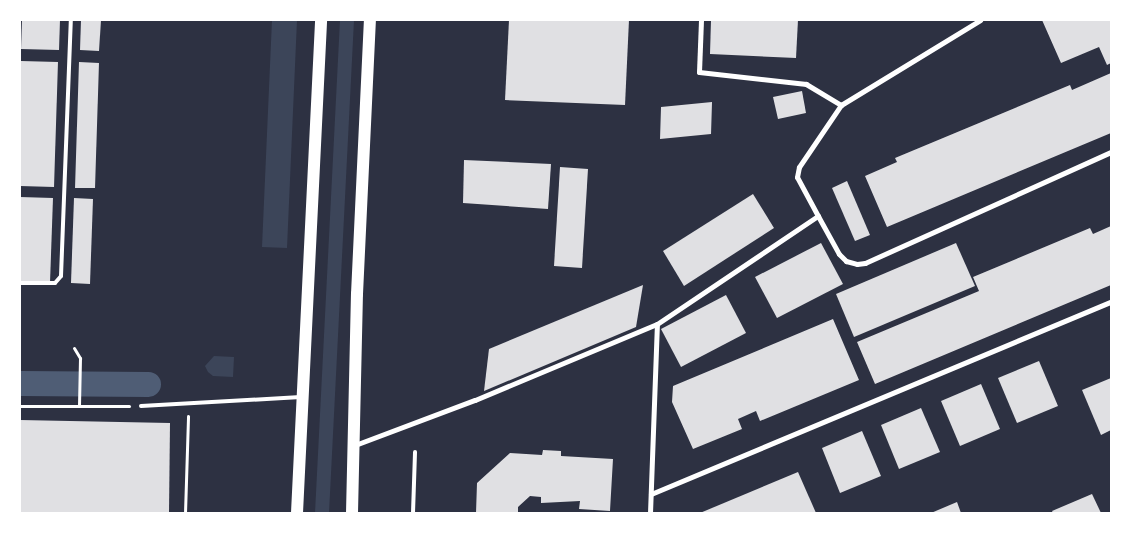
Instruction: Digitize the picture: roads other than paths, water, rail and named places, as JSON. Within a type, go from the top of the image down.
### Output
[{"type":"main road","points":[[296,513],[321,20]]},
{"type":"main road","points":[[352,513],[357,294],[370,20]]},
{"type":"street","points":[[701,20],[700,72],[806,84],[842,105]]},
{"type":"street","points":[[980,20],[842,105],[798,167],[797,177],[839,254],[846,261],[857,264],[865,262],[1111,152]]},
{"type":"street","points":[[355,445],[475,400],[658,324],[818,216]]},
{"type":"street","points":[[651,494],[1111,302]]},
{"type":"street","points":[[650,513],[658,324]]},
{"type":"lane","points":[[20,283],[55,283],[61,276],[71,20]]},
{"type":"lane","points":[[141,406],[302,397]]},
{"type":"lane","points":[[413,513],[415,452]]},
{"type":"waterway","points":[[20,383],[148,384]]}]
